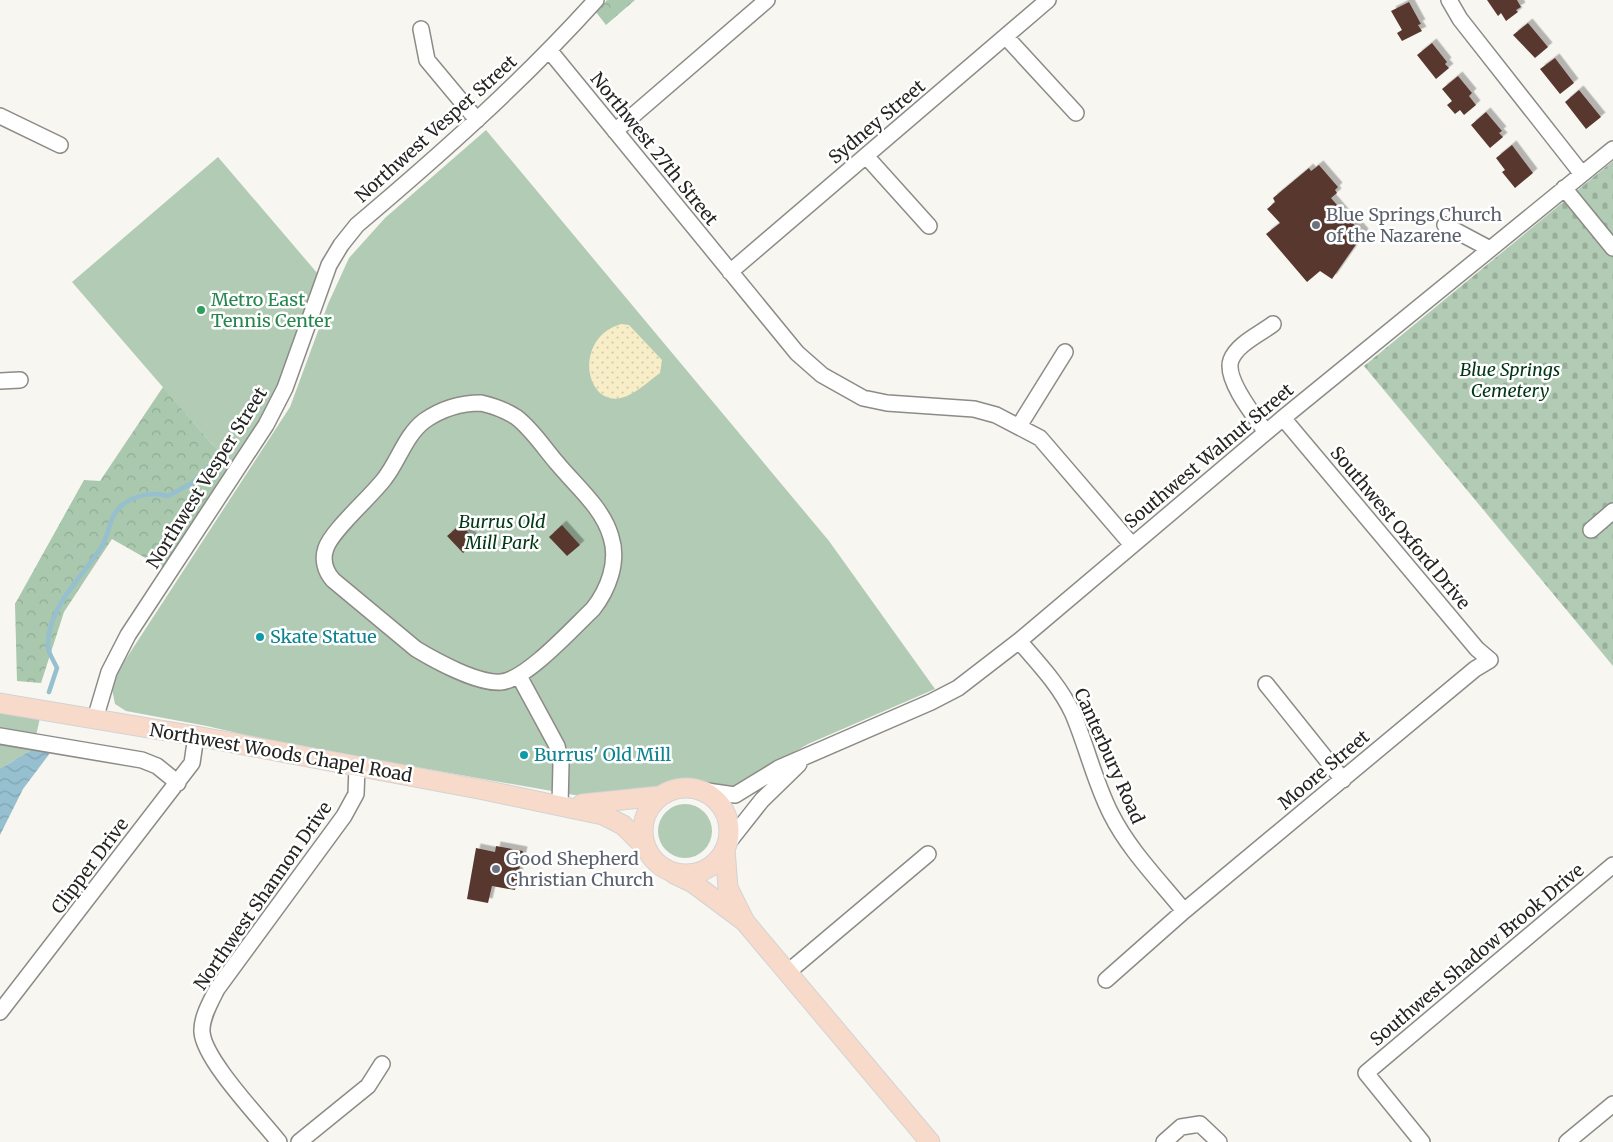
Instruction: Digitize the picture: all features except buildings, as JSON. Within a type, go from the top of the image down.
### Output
[{"type":"main road","name":"Northwest Woods Chapel Road","points":[[0,703],[196,736],[603,815],[619,823],[645,847]]},
{"type":"main road","points":[[745,922],[728,888],[728,821],[722,808],[713,797],[700,790],[686,788],[672,790],[660,796],[650,806],[644,819],[642,833],[645,847],[653,859],[664,868],[693,883],[745,922],[930,1142]]},
{"type":"main road","name":"Northwest Woods Chapel Road","points":[[560,806],[640,800],[660,796]]},
{"type":"main road","points":[[664,868],[677,874],[692,874],[705,870],[717,861],[727,846]]},
{"type":"street","name":"Northwest Vesper Street","points":[[95,719],[109,672],[128,636],[266,425],[285,388],[329,265],[340,245],[357,225],[477,120],[549,50],[596,0]]},
{"type":"street","points":[[615,131],[767,0]]},
{"type":"street","name":"Sydney Street","points":[[730,272],[1048,0]]},
{"type":"street","points":[[1449,0],[1460,19],[1582,174]]},
{"type":"street","points":[[422,29],[427,60],[477,120]]},
{"type":"street","points":[[1006,37],[1076,113]]},
{"type":"street","name":"Northwest 27th Street","points":[[549,50],[797,353],[822,374],[863,398],[887,403],[974,409],[1019,426],[1040,438],[1132,546]]},
{"type":"street","points":[[0,116],[60,145]]},
{"type":"street","name":"Southwest Walnut Street","points":[[700,790],[735,795],[779,768],[958,688],[1019,641],[1282,418],[1613,149]]},
{"type":"street","points":[[866,156],[929,226]]},
{"type":"street","points":[[1564,188],[1613,248]]},
{"type":"street","points":[[1445,226],[1490,248]]},
{"type":"street","points":[[1266,432],[1238,391],[1232,374],[1231,360],[1239,349],[1273,324]]},
{"type":"street","points":[[1019,426],[1066,352]]},
{"type":"street","points":[[0,381],[20,380]]},
{"type":"street","points":[[481,403],[494,406],[518,419],[590,500],[611,536],[614,562],[602,598],[593,609],[519,676],[501,682],[492,682],[430,658],[333,580],[326,569],[326,548],[331,539],[385,479],[416,428],[431,416],[460,404],[481,403]]},
{"type":"street","name":"Southwest Oxford Drive","points":[[1282,418],[1477,649],[1490,660]]},
{"type":"street","points":[[1591,530],[1613,511]]},
{"type":"street","name":"Canterbury Road","points":[[1019,641],[1048,673],[1063,695],[1073,714],[1110,812],[1118,828],[1184,911]]},
{"type":"street","name":"Moore Street","points":[[1106,980],[1184,911],[1343,780],[1474,668],[1490,660]]},
{"type":"street","points":[[519,676],[557,746],[561,764],[560,806]]},
{"type":"street","points":[[1266,684],[1343,780]]},
{"type":"street","points":[[0,736],[20,738],[66,749],[142,760],[157,766],[178,783]]},
{"type":"street","name":"Clipper Drive","points":[[0,1012],[192,764],[196,736]]},
{"type":"street","name":"Southwest Walnut Street","points":[[727,846],[762,800],[808,756]]},
{"type":"street","name":"Northwest Shannon Drive","points":[[279,1142],[208,1053],[202,1032],[207,1010],[217,989],[344,816],[356,794],[358,767]]},
{"type":"street","points":[[788,972],[928,854]]},
{"type":"street","name":"Southwest Shadow Brook Drive","points":[[1422,1142],[1366,1073],[1613,865]]},
{"type":"street","points":[[299,1142],[368,1086],[382,1064]]},
{"type":"street","points":[[1567,1142],[1613,1104]]},
{"type":"street","points":[[1164,1142],[1181,1127],[1200,1124],[1219,1142]]},
{"type":"green space","points":[[607,0],[635,0],[606,25],[596,12]]},
{"type":"green space","name":"Burrus Old Mill Park","points":[[486,130],[829,541],[935,689],[808,744],[733,788],[676,785],[646,794],[586,797],[279,743],[207,726],[126,711],[115,704],[112,689],[120,668],[290,407],[328,304],[349,258],[385,218]]},
{"type":"green space","name":"Metro East Tennis Center","points":[[218,157],[318,274],[284,372],[261,418],[234,463],[212,444],[72,282]]},
{"type":"green space","name":"Blue Springs Cemetery","points":[[1613,161],[1613,666],[1364,366]]},
{"type":"green space","points":[[163,387],[212,444],[234,463],[163,568],[112,539],[64,612],[41,683],[17,681],[15,604],[84,480],[100,481]]},
{"type":"green space","points":[[0,703],[42,709],[33,749],[0,769]]},
{"type":"green space","points":[[680,804],[690,804],[700,808],[708,816],[712,831],[708,846],[700,854],[690,858],[680,858],[670,854],[662,846],[658,836],[658,826],[662,816],[670,808]]},
{"type":"sand","points":[[621,324],[629,325],[662,360],[660,373],[631,394],[621,398],[609,398],[599,392],[593,382],[590,356],[596,343],[606,332]]},
{"type":"water","points":[[33,749],[50,753],[23,789],[0,835],[0,769]]},
{"type":"waterway","points":[[49,692],[57,668],[48,649],[49,632],[53,618],[68,593],[102,546],[116,512],[125,503],[141,496],[151,494],[168,496],[192,483],[216,460]]},
{"type":"place","name":"Blue Springs Church of the Nazarene","points":[[1316,225]]},
{"type":"place","name":"Metro East Tennis Center","points":[[201,310]]},
{"type":"place","name":"Skate Statue","points":[[260,637]]},
{"type":"place","name":"Burrus' Old Mill","points":[[524,755]]},
{"type":"place","name":"Good Shepherd Christian Church","points":[[496,869]]}]
